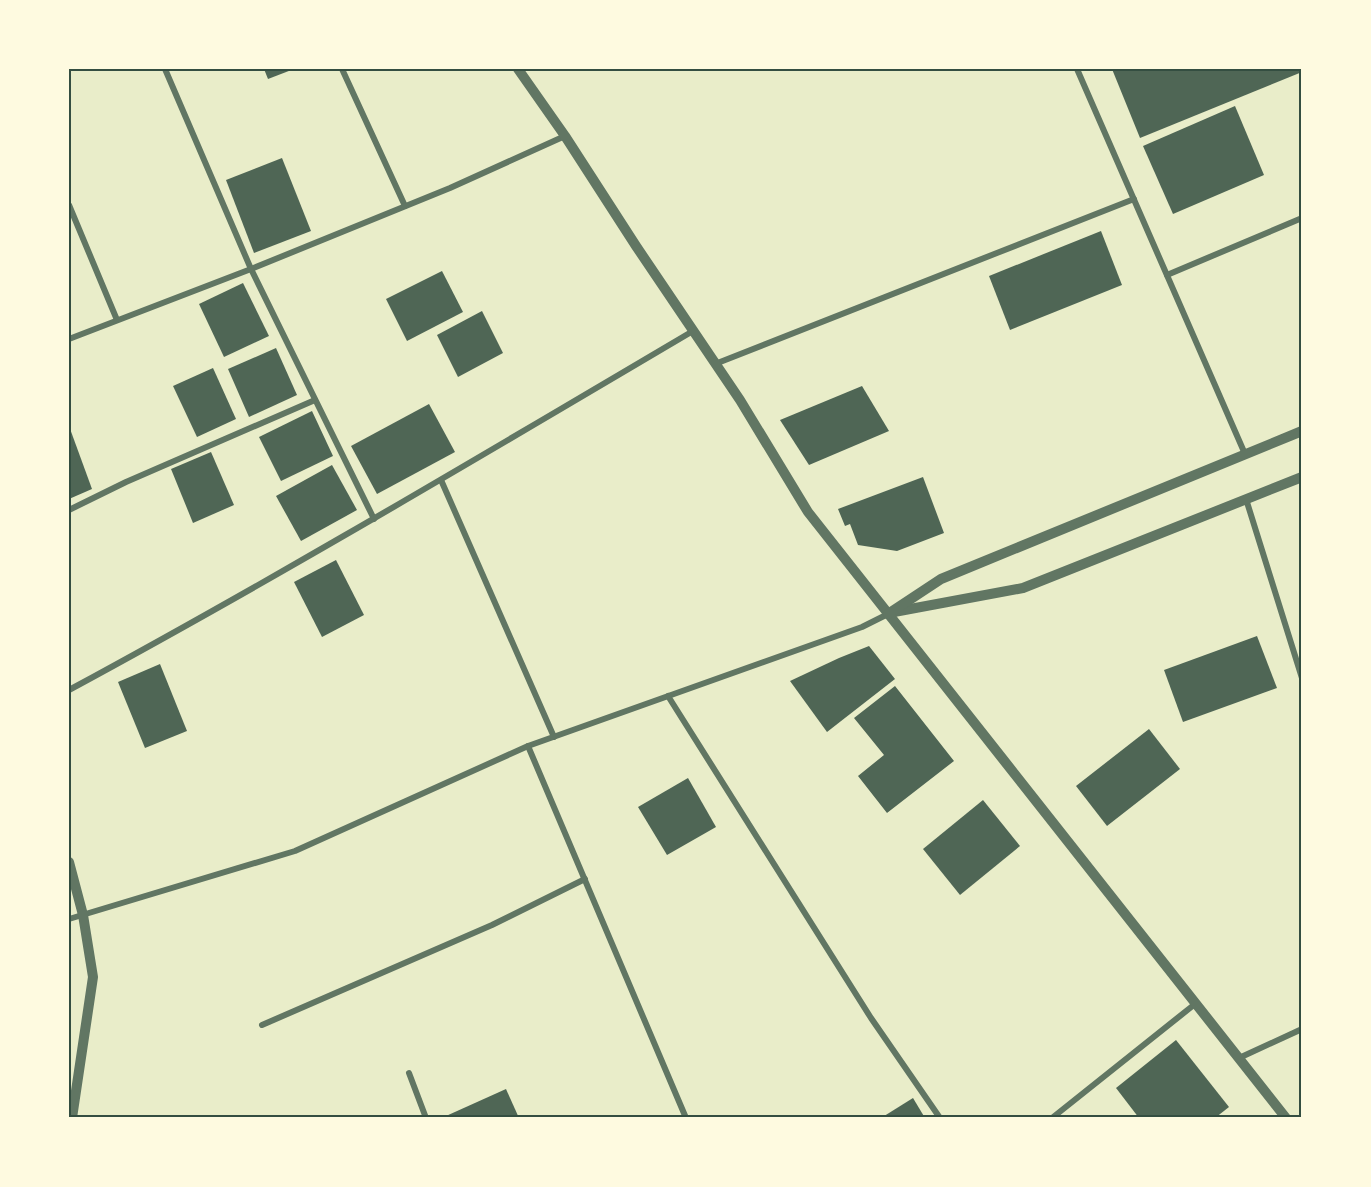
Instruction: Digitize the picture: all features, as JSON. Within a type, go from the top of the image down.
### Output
[{"type":"street","points":[[165,69],[251,269],[374,519]]},
{"type":"street","points":[[342,69],[405,206]]},
{"type":"street","points":[[518,69],[566,136],[636,246],[740,400],[808,512],[1286,1118]]},
{"type":"street","points":[[1077,69],[1245,454]]},
{"type":"street","points":[[69,339],[251,269],[450,188],[566,136]]},
{"type":"street","points":[[715,364],[1134,198]]},
{"type":"street","points":[[69,205],[117,320]]},
{"type":"street","points":[[1167,275],[1302,218]]},
{"type":"street","points":[[69,690],[374,519],[693,331]]},
{"type":"street","points":[[69,510],[126,482],[315,400]]},
{"type":"street","points":[[69,919],[295,851],[528,746],[862,627],[888,614],[941,579],[1302,431]]},
{"type":"street","points":[[888,614],[1023,588],[1302,477]]},
{"type":"street","points":[[441,480],[554,737]]},
{"type":"street","points":[[1246,499],[1302,678]]},
{"type":"street","points":[[668,696],[871,1018],[940,1118]]},
{"type":"street","points":[[528,746],[686,1118]]},
{"type":"street","points":[[69,862],[83,915],[93,977],[72,1118]]},
{"type":"street","points":[[262,1025],[492,925],[585,879]]},
{"type":"street","points":[[1052,1118],[1195,1004]]},
{"type":"street","points":[[1239,1058],[1302,1029]]},
{"type":"street","points":[[409,1073],[426,1118]]},
{"type":"building","points":[[264,69],[294,69],[268,79]]},
{"type":"building","points":[[1112,69],[1302,69],[1302,72],[1140,138]]},
{"type":"building","points":[[1235,106],[1264,175],[1173,214],[1143,146]]},
{"type":"building","points":[[282,158],[311,231],[254,253],[226,180]]},
{"type":"building","points":[[1101,231],[1122,285],[1010,330],[989,276]]},
{"type":"building","points":[[442,271],[463,312],[407,341],[386,299]]},
{"type":"building","points":[[243,283],[269,336],[224,357],[199,304]]},
{"type":"building","points":[[482,311],[503,353],[458,377],[437,335]]},
{"type":"building","points":[[276,348],[297,395],[249,417],[228,369]]},
{"type":"building","points":[[213,368],[236,419],[197,437],[173,386]]},
{"type":"building","points":[[862,386],[889,431],[809,465],[780,420]]},
{"type":"building","points":[[429,404],[455,452],[377,494],[351,446]]},
{"type":"building","points":[[312,411],[333,456],[281,481],[259,437]]},
{"type":"building","points":[[69,426],[92,489],[69,499]]},
{"type":"building","points":[[211,452],[234,505],[193,523],[171,469]]},
{"type":"building","points":[[332,465],[357,510],[301,541],[276,496]]},
{"type":"building","points":[[923,477],[944,533],[897,551],[858,545],[850,524],[845,526],[838,509]]},
{"type":"building","points":[[336,560],[364,615],[322,637],[294,582]]},
{"type":"building","points":[[1257,636],[1277,688],[1183,722],[1164,670]]},
{"type":"building","points":[[869,646],[895,679],[827,732],[790,681]]},
{"type":"building","points":[[160,664],[187,731],[145,748],[118,682]]},
{"type":"building","points":[[895,686],[954,761],[887,813],[858,776],[884,755],[854,718]]},
{"type":"building","points":[[1149,729],[1180,769],[1107,826],[1076,786]]},
{"type":"building","points":[[688,778],[716,827],[667,855],[638,807]]},
{"type":"building","points":[[983,800],[1020,846],[960,895],[923,849]]},
{"type":"building","points":[[1176,1040],[1229,1107],[1215,1118],[1139,1118],[1116,1088]]},
{"type":"building","points":[[506,1089],[519,1118],[447,1118],[446,1116]]},
{"type":"building","points":[[913,1098],[925,1118],[881,1118]]}]
